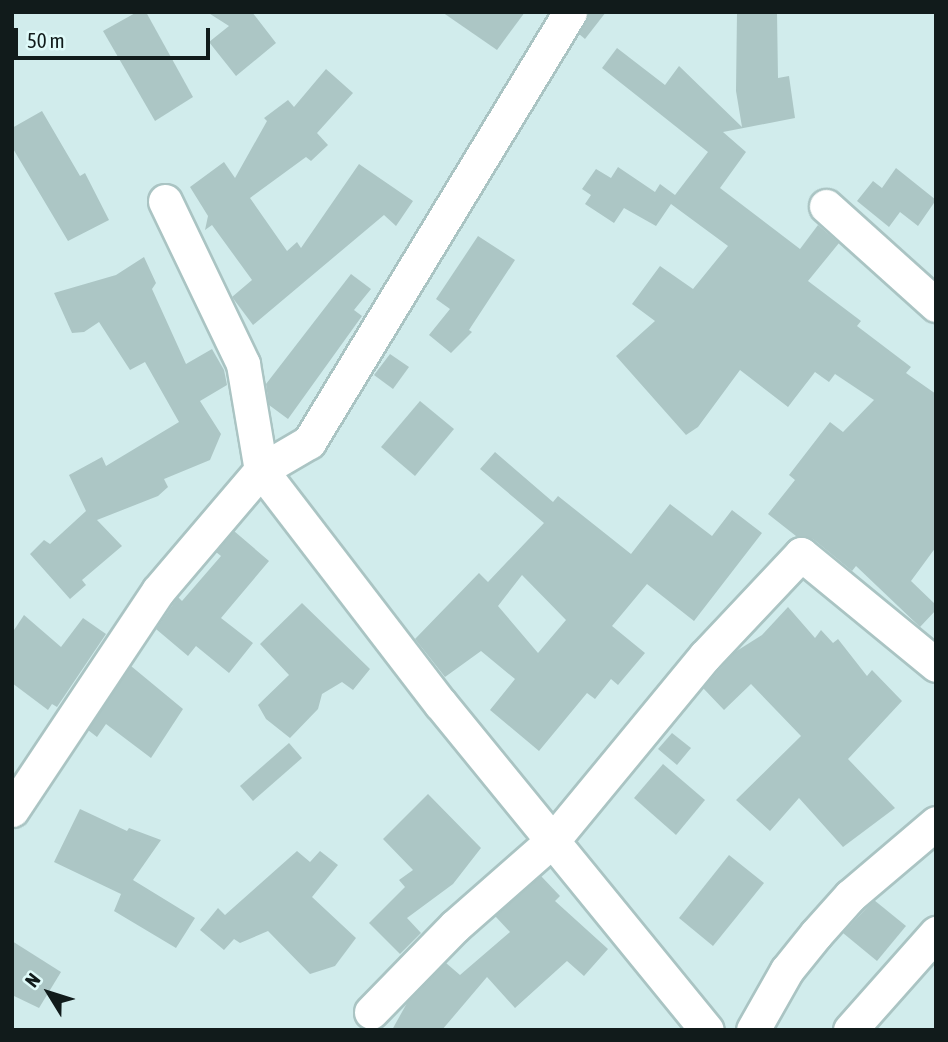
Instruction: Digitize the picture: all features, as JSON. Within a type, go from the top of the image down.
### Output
[{"type":"street","points":[[12,810],[158,590],[261,470],[309,442],[570,12]]},
{"type":"street","points":[[165,201],[243,364],[261,470],[440,703],[554,839],[707,1030]]},
{"type":"street","points":[[826,205],[936,305]]},
{"type":"street","points":[[371,1012],[455,926],[554,839],[705,656],[800,554],[936,665]]},
{"type":"street","points":[[752,1030],[787,970],[816,934],[850,896],[936,823]]},
{"type":"street","points":[[850,1030],[936,933]]},
{"type":"building","points":[[137,12],[146,12],[193,97],[155,121],[103,31]]},
{"type":"building","points":[[207,12],[252,12],[276,43],[236,76],[209,42],[229,26]]},
{"type":"building","points":[[442,12],[525,12],[497,50]]},
{"type":"building","points":[[589,12],[606,12],[585,39],[579,34]]},
{"type":"building","points":[[737,12],[777,12],[778,78],[789,76],[795,118],[723,132],[746,152],[720,188],[800,249],[818,225],[839,243],[808,281],[861,321],[857,326],[911,367],[906,373],[936,394],[936,547],[911,581],[936,605],[936,610],[920,627],[856,566],[852,571],[813,539],[796,536],[768,514],[795,480],[789,475],[830,422],[843,432],[874,400],[835,374],[829,382],[815,372],[788,407],[740,370],[698,427],[686,435],[616,356],[655,321],[632,304],[660,266],[693,289],[728,246],[671,204],[656,226],[624,208],[614,223],[585,204],[591,195],[582,189],[596,169],[611,178],[618,167],[655,192],[660,184],[675,195],[708,152],[602,68],[617,48],[665,85],[679,66],[742,127],[736,91]]},
{"type":"building","points":[[326,69],[353,93],[317,133],[328,145],[311,161],[306,157],[250,198],[287,251],[297,242],[301,248],[359,164],[413,201],[396,226],[384,215],[253,325],[232,297],[252,280],[212,225],[205,230],[208,216],[190,187],[224,162],[235,178],[267,121],[264,118],[288,100],[294,107]]},
{"type":"building","points":[[42,111],[80,176],[85,173],[109,220],[68,241],[12,147],[12,128]]},
{"type":"building","points":[[896,168],[936,200],[918,226],[900,212],[889,227],[857,201],[873,181],[882,188]]},
{"type":"building","points":[[478,236],[515,260],[469,330],[472,332],[451,353],[429,335],[450,309],[436,299]]},
{"type":"building","points":[[144,257],[156,283],[152,289],[186,364],[212,349],[224,370],[227,385],[200,401],[221,434],[210,460],[164,479],[168,487],[158,496],[97,520],[122,546],[82,580],[86,585],[70,599],[30,554],[44,540],[50,544],[86,511],[69,475],[102,457],[106,466],[179,422],[145,362],[130,370],[99,322],[84,332],[72,333],[54,293],[116,275]]},
{"type":"building","points":[[351,274],[371,289],[354,310],[362,316],[288,419],[269,405],[266,384]]},
{"type":"building","points":[[390,354],[409,367],[393,389],[374,375]]},
{"type":"building","points":[[420,401],[454,429],[415,476],[381,447]]},
{"type":"building","points":[[495,452],[553,502],[558,496],[631,554],[670,504],[712,536],[732,510],[762,533],[694,621],[647,584],[612,626],[645,653],[618,685],[611,679],[595,699],[587,693],[539,751],[490,710],[515,679],[481,651],[445,677],[415,639],[479,573],[488,582],[544,523],[480,469]],"holes":[[[522,575],[566,620],[538,653],[498,606]]]},
{"type":"building","points":[[234,531],[269,561],[221,618],[253,643],[229,673],[196,646],[188,656],[156,629],[178,597],[182,601],[221,556],[216,552]]},
{"type":"building","points":[[302,603],[370,669],[353,690],[342,682],[322,694],[318,709],[290,738],[266,719],[258,705],[289,675],[260,644]]},
{"type":"building","points":[[788,607],[815,638],[821,630],[833,643],[838,639],[867,676],[872,670],[902,701],[848,759],[895,808],[843,847],[799,798],[770,831],[736,800],[801,736],[751,684],[724,710],[703,688],[735,652],[762,635]]},
{"type":"building","points":[[24,615],[61,647],[83,618],[106,634],[57,707],[52,704],[48,710],[12,683],[12,633]]},
{"type":"building","points":[[131,666],[183,709],[151,758],[106,724],[97,737],[88,730]]},
{"type":"building","points":[[672,733],[691,748],[677,765],[658,749]]},
{"type":"building","points":[[289,743],[302,758],[253,801],[240,786]]},
{"type":"building","points":[[663,764],[705,800],[676,835],[634,798]]},
{"type":"building","points":[[428,794],[481,848],[453,884],[407,918],[421,933],[400,954],[369,923],[405,887],[399,880],[413,870],[383,839]]},
{"type":"building","points":[[80,809],[127,831],[129,828],[161,840],[133,880],[195,918],[176,948],[114,911],[121,894],[54,862]]},
{"type":"building","points":[[297,851],[310,862],[320,851],[338,865],[312,897],[356,938],[335,966],[310,974],[268,931],[240,943],[234,939],[224,950],[200,930],[218,908],[225,915]]},
{"type":"building","points":[[729,855],[764,883],[713,946],[679,918]]},
{"type":"building","points":[[541,876],[560,896],[555,901],[608,949],[584,976],[567,961],[515,1008],[487,977],[442,1030],[392,1030],[407,1003],[446,963],[460,975],[510,932],[495,916]]},
{"type":"building","points":[[874,900],[906,926],[877,961],[843,933]]},
{"type":"building","points":[[12,941],[61,972],[39,1008],[12,995]]}]
